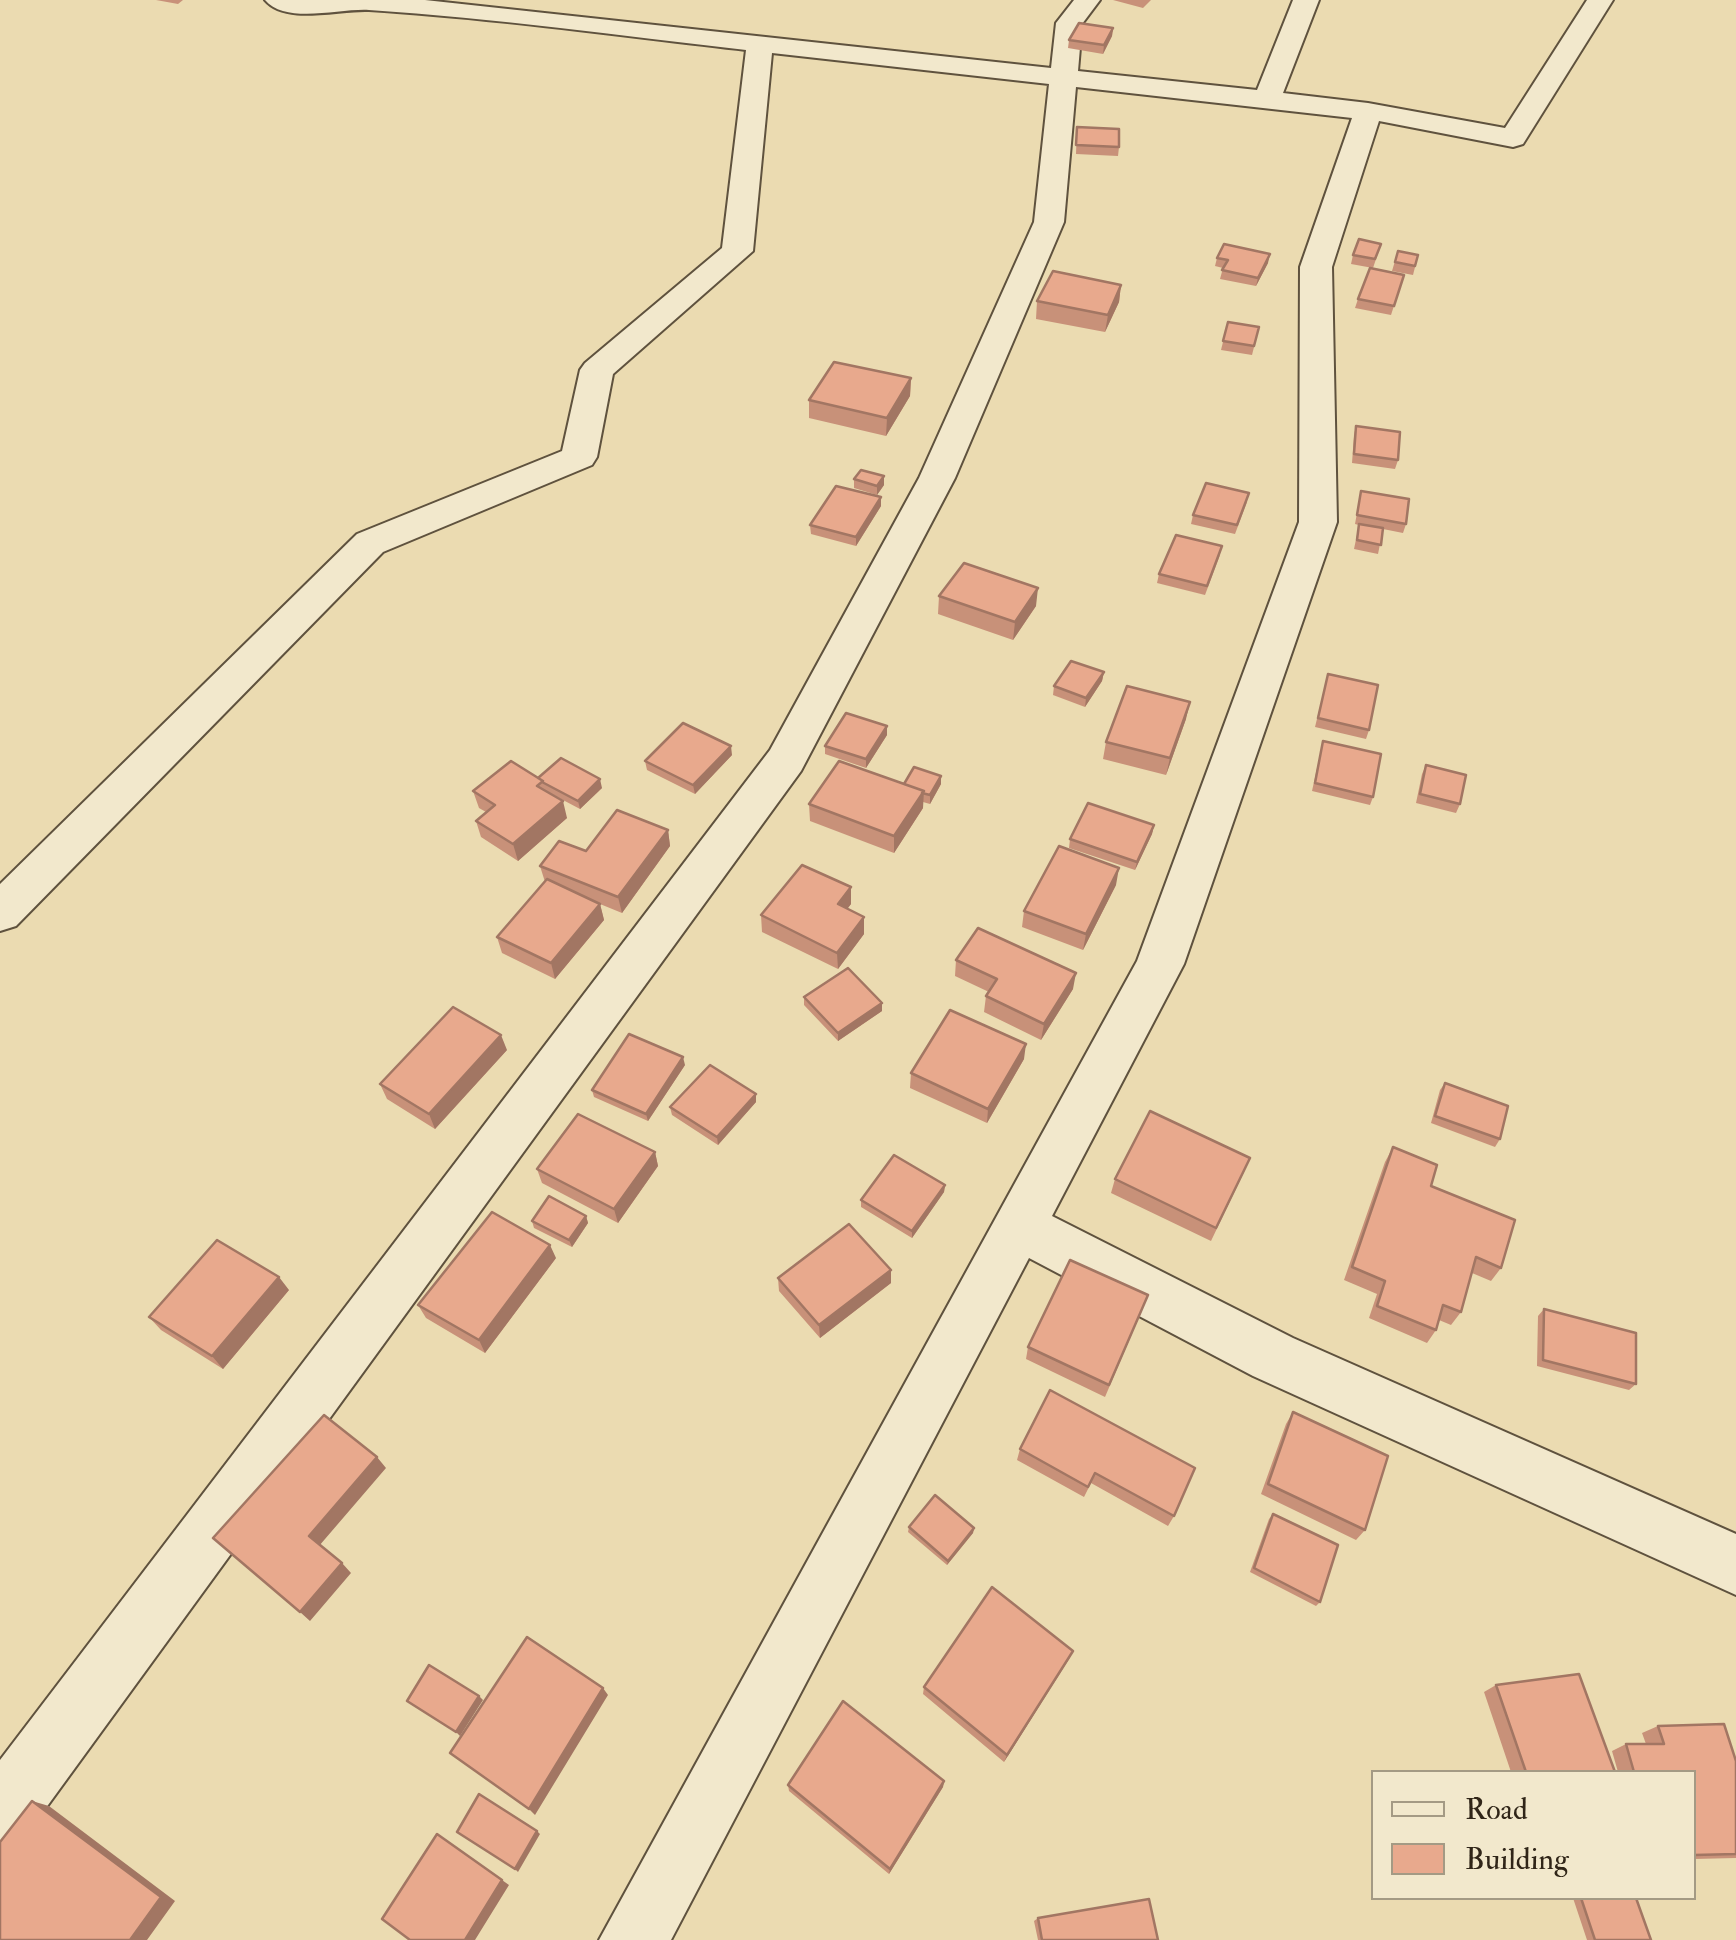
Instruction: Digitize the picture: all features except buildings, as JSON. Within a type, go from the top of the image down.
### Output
[{"type":"street","points":[[278,0],[295,5],[366,2],[1060,77],[1368,112],[1513,138],[1600,0]]},
{"type":"street","points":[[0,1814],[786,760],[937,478],[1049,222],[1060,77],[1069,23],[1087,0]]},
{"type":"street","points":[[1266,102],[1306,0]]},
{"type":"street","points":[[0,913],[370,543],[579,458],[597,370],[737,251],[760,44]]},
{"type":"street","points":[[634,1940],[1160,964],[1318,522],[1316,266],[1368,112]]},
{"type":"street","points":[[1019,1226],[1273,1357],[1736,1565]]}]
